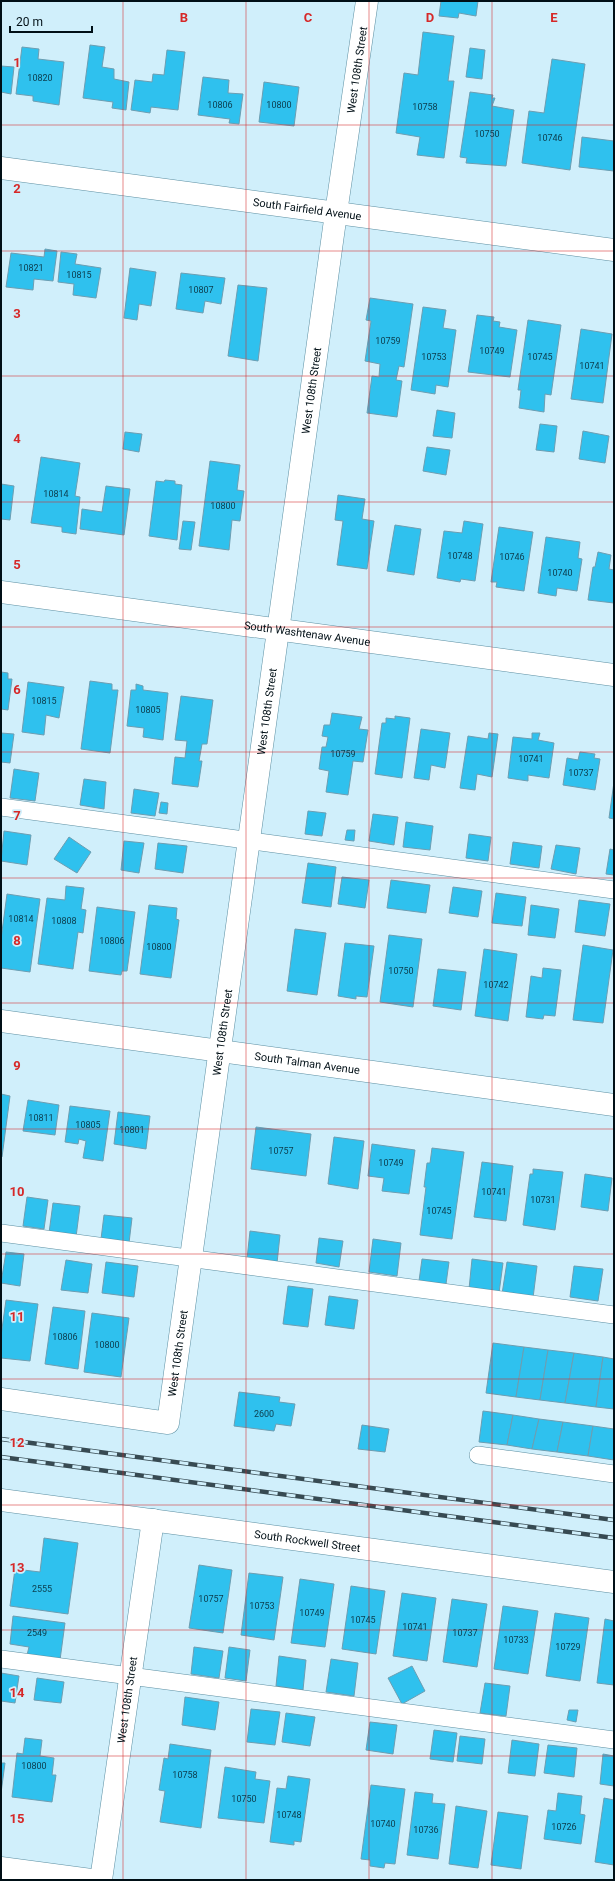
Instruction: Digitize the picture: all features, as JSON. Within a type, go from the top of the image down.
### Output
[{"type":"street","name":"West 108th Street","points":[[1,1399],[168,1423],[336,213],[367,1]]},
{"type":"street","name":"South Fairfield Avenue","points":[[1,168],[614,250]]},
{"type":"street","name":"South Washtenaw Avenue","points":[[1,592],[614,675]]},
{"type":"street","name":"South Talman Avenue","points":[[1,1021],[614,1105]]},
{"type":"street","name":"South Rockwell Street","points":[[1,1500],[614,1582]]},
{"type":"street","name":"West 108th Street","points":[[101,1880],[153,1520]]},
{"type":"street","points":[[1,1868],[91,1880]]},
{"type":"lane","points":[[1,807],[614,890]]},
{"type":"lane","points":[[1,1233],[614,1315]]},
{"type":"lane","points":[[478,1455],[614,1474]]},
{"type":"lane","points":[[1,1659],[614,1740]]},
{"type":"building","points":[[441,1],[478,1],[476,16],[459,13],[458,18],[439,16]]},
{"type":"building","points":[[423,32],[454,36],[448,81],[454,81],[444,158],[417,155],[420,137],[396,133],[404,73],[418,75]]},
{"type":"building","points":[[90,45],[105,47],[102,67],[114,69],[114,79],[129,82],[126,110],[112,108],[113,102],[83,98]]},
{"type":"building","points":[[22,47],[39,49],[38,59],[64,62],[59,105],[33,101],[33,96],[16,94]]},
{"type":"building","points":[[470,48],[485,50],[482,79],[466,77]]},
{"type":"building","points":[[167,50],[185,52],[178,110],[151,107],[150,113],[131,110],[135,80],[152,82],[153,74],[164,75]]},
{"type":"building","points":[[552,59],[585,64],[570,170],[522,163],[529,111],[544,113]]},
{"type":"building","points":[[1,66],[14,67],[11,94],[1,92]]},
{"type":"building","points":[[203,77],[229,80],[228,93],[243,94],[239,124],[229,123],[230,119],[198,115]]},
{"type":"building","points":[[264,82],[299,87],[294,126],[259,122]]},
{"type":"building","points":[[470,92],[493,95],[492,98],[495,98],[492,106],[514,110],[506,166],[466,163],[467,158],[460,157]]},
{"type":"building","points":[[582,137],[614,141],[614,171],[579,167]]},
{"type":"building","points":[[45,249],[57,251],[53,281],[34,279],[33,290],[6,287],[11,253],[44,257]]},
{"type":"building","points":[[61,252],[77,254],[75,264],[101,268],[96,298],[73,295],[74,284],[58,282]]},
{"type":"building","points":[[130,268],[156,272],[151,306],[139,304],[137,320],[124,318]]},
{"type":"building","points":[[181,273],[225,278],[221,304],[205,301],[203,313],[176,309]]},
{"type":"building","points":[[238,285],[267,288],[258,361],[228,356]]},
{"type":"building","points":[[370,298],[413,304],[404,367],[399,366],[396,380],[402,381],[397,417],[367,413],[372,376],[379,377],[380,364],[365,361],[371,321],[366,320]]},
{"type":"building","points":[[423,307],[446,310],[443,328],[456,330],[448,387],[436,385],[435,394],[411,390]]},
{"type":"building","points":[[477,315],[494,317],[493,321],[500,322],[499,327],[517,330],[510,377],[468,372]]},
{"type":"building","points":[[528,320],[561,325],[551,395],[545,394],[544,412],[519,408],[521,390],[518,390]]},
{"type":"building","points":[[581,329],[612,334],[603,403],[571,399]]},
{"type":"building","points":[[437,410],[455,413],[452,438],[433,436]]},
{"type":"building","points":[[540,424],[557,426],[554,452],[536,450]]},
{"type":"building","points":[[583,431],[609,436],[605,463],[579,459]]},
{"type":"building","points":[[125,432],[142,434],[139,452],[123,449]]},
{"type":"building","points":[[427,447],[450,450],[446,475],[423,471]]},
{"type":"building","points":[[41,457],[80,463],[75,496],[80,497],[76,534],[62,532],[62,527],[31,523]]},
{"type":"building","points":[[210,461],[240,465],[237,490],[244,491],[240,521],[232,520],[229,550],[199,546]]},
{"type":"building","points":[[165,480],[175,481],[175,484],[182,485],[177,540],[149,536],[156,481],[164,482]]},
{"type":"building","points":[[1,484],[14,486],[10,520],[1,519]]},
{"type":"building","points":[[106,486],[130,489],[124,535],[80,529],[82,509],[102,512]]},
{"type":"building","points":[[338,495],[365,499],[362,519],[374,521],[367,569],[337,565],[343,521],[335,520]]},
{"type":"building","points":[[183,521],[195,522],[191,550],[179,549]]},
{"type":"building","points":[[464,521],[483,524],[475,581],[461,579],[460,582],[437,578],[444,531],[462,533]]},
{"type":"building","points":[[395,525],[421,529],[414,575],[387,571]]},
{"type":"building","points":[[499,527],[533,532],[524,591],[496,587],[497,582],[491,582]]},
{"type":"building","points":[[546,537],[580,542],[578,558],[582,559],[577,591],[557,588],[556,596],[538,593]]},
{"type":"building","points":[[598,552],[611,555],[609,569],[614,570],[614,603],[588,600],[593,567],[595,567]]},
{"type":"building","points":[[1,672],[8,673],[8,679],[12,679],[8,710],[1,709]]},
{"type":"building","points":[[90,681],[112,684],[112,690],[118,690],[110,753],[81,749]]},
{"type":"building","points":[[28,682],[64,687],[59,718],[46,715],[44,735],[22,732]]},
{"type":"building","points":[[136,684],[143,686],[143,690],[168,693],[163,740],[143,737],[144,728],[127,726],[131,690],[136,690]]},
{"type":"building","points":[[181,696],[213,700],[207,744],[202,744],[199,761],[202,761],[198,787],[172,784],[175,757],[185,758],[187,741],[175,740]]},
{"type":"building","points":[[332,713],[362,717],[359,729],[368,730],[363,762],[353,761],[348,795],[326,792],[329,771],[319,769],[322,747],[326,747],[328,737],[322,736],[324,725],[330,725]]},
{"type":"building","points":[[395,716],[410,718],[402,778],[375,774],[382,723],[386,723],[386,718],[395,719]]},
{"type":"building","points":[[421,729],[450,733],[445,768],[431,765],[429,780],[414,778]]},
{"type":"building","points":[[1,733],[14,734],[10,763],[1,762]]},
{"type":"building","points":[[489,733],[498,734],[492,777],[477,774],[475,790],[460,788],[468,736],[488,739]]},
{"type":"building","points":[[532,733],[540,733],[538,740],[554,743],[549,778],[528,775],[528,781],[508,778],[513,737],[532,739]]},
{"type":"building","points":[[580,752],[595,754],[594,758],[600,759],[595,790],[563,785],[567,758],[578,760]]},
{"type":"building","points":[[14,769],[39,773],[35,801],[10,798]]},
{"type":"building","points":[[84,779],[106,782],[104,809],[80,805]]},
{"type":"building","points":[[614,782],[614,819],[609,818]]},
{"type":"building","points":[[134,789],[159,793],[155,816],[131,813]]},
{"type":"building","points":[[161,802],[168,803],[167,814],[159,813]]},
{"type":"building","points":[[308,811],[326,813],[322,836],[305,834]]},
{"type":"building","points":[[373,814],[398,817],[394,845],[369,841]]},
{"type":"building","points":[[406,822],[433,826],[430,850],[403,847]]},
{"type":"building","points":[[347,830],[355,830],[354,841],[345,840]]},
{"type":"building","points":[[4,831],[31,835],[27,865],[1,861]]},
{"type":"building","points":[[469,834],[491,837],[488,861],[466,858]]},
{"type":"building","points":[[69,837],[91,852],[77,873],[54,859]]},
{"type":"building","points":[[124,841],[144,843],[139,873],[121,870]]},
{"type":"building","points":[[513,842],[542,846],[539,868],[510,864]]},
{"type":"building","points":[[158,843],[187,846],[183,873],[155,869]]},
{"type":"building","points":[[556,845],[580,848],[576,874],[551,869]]},
{"type":"building","points":[[610,849],[614,850],[614,875],[606,874]]},
{"type":"building","points":[[308,863],[336,867],[331,907],[302,903]]},
{"type":"building","points":[[342,877],[369,880],[365,908],[338,904]]},
{"type":"building","points":[[391,880],[430,885],[426,913],[387,908]]},
{"type":"building","points":[[66,886],[84,888],[81,909],[86,910],[83,933],[78,932],[73,969],[38,964],[47,898],[65,900]]},
{"type":"building","points":[[453,887],[482,891],[478,917],[449,913]]},
{"type":"building","points":[[496,893],[526,897],[522,926],[492,923]]},
{"type":"building","points":[[7,894],[40,899],[30,972],[1,968],[1,939]]},
{"type":"building","points":[[579,900],[610,904],[605,936],[575,932]]},
{"type":"building","points":[[149,905],[177,908],[176,919],[179,920],[171,978],[140,974]]},
{"type":"building","points":[[531,905],[559,909],[555,938],[528,935]]},
{"type":"building","points":[[97,907],[135,912],[127,971],[122,971],[121,975],[89,971]]},
{"type":"building","points":[[295,929],[326,933],[317,995],[287,991]]},
{"type":"building","points":[[389,935],[422,939],[413,1007],[380,1002]]},
{"type":"building","points":[[345,943],[374,946],[367,997],[356,996],[356,999],[338,996]]},
{"type":"building","points":[[583,945],[613,950],[603,1023],[573,1020]]},
{"type":"building","points":[[484,949],[517,954],[508,1021],[475,1016]]},
{"type":"building","points":[[543,968],[561,970],[555,1016],[544,1015],[543,1019],[526,1017],[531,976],[542,978]]},
{"type":"building","points":[[438,969],[466,972],[461,1010],[433,1006]]},
{"type":"building","points":[[1,1094],[10,1096],[2,1157],[1,1157]]},
{"type":"building","points":[[28,1100],[59,1105],[55,1135],[23,1131]]},
{"type":"building","points":[[70,1106],[110,1111],[103,1161],[83,1158],[86,1141],[79,1139],[78,1144],[65,1142]]},
{"type":"building","points":[[118,1112],[150,1116],[146,1149],[114,1144]]},
{"type":"building","points":[[256,1127],[311,1134],[306,1176],[251,1169]]},
{"type":"building","points":[[334,1137],[364,1141],[358,1189],[328,1184]]},
{"type":"building","points":[[372,1144],[415,1150],[409,1194],[382,1191],[384,1178],[368,1176]]},
{"type":"building","points":[[432,1148],[464,1152],[452,1239],[420,1235],[426,1187],[424,1187],[427,1163],[430,1163]]},
{"type":"building","points":[[482,1162],[513,1166],[506,1221],[474,1217]]},
{"type":"building","points":[[533,1169],[563,1172],[555,1230],[523,1225],[530,1174],[533,1174]]},
{"type":"building","points":[[585,1174],[612,1178],[608,1211],[581,1207]]},
{"type":"building","points":[[27,1197],[48,1200],[44,1229],[23,1226]]},
{"type":"building","points":[[53,1203],[80,1206],[76,1237],[49,1233]]},
{"type":"building","points":[[104,1215],[132,1218],[129,1243],[101,1239]]},
{"type":"building","points":[[250,1231],[280,1235],[277,1263],[247,1259]]},
{"type":"building","points":[[319,1238],[343,1241],[339,1267],[316,1263]]},
{"type":"building","points":[[373,1239],[401,1243],[397,1276],[369,1272]]},
{"type":"building","points":[[6,1252],[24,1254],[20,1286],[1,1283]]},
{"type":"building","points":[[422,1259],[449,1262],[446,1284],[419,1281]]},
{"type":"building","points":[[472,1259],[503,1263],[499,1293],[469,1289]]},
{"type":"building","points":[[66,1260],[92,1264],[88,1293],[61,1290]]},
{"type":"building","points":[[106,1262],[138,1266],[134,1297],[102,1293]]},
{"type":"building","points":[[507,1262],[537,1266],[533,1298],[502,1294]]},
{"type":"building","points":[[574,1266],[603,1269],[598,1301],[570,1297]]},
{"type":"building","points":[[288,1286],[313,1289],[308,1327],[283,1324]]},
{"type":"building","points":[[329,1296],[358,1300],[354,1329],[325,1325]]},
{"type":"building","points":[[6,1300],[38,1304],[30,1361],[1,1358],[1,1336]]},
{"type":"building","points":[[53,1307],[85,1311],[78,1369],[45,1364]]},
{"type":"building","points":[[92,1313],[129,1318],[121,1377],[84,1372]]},
{"type":"building","points":[[493,1343],[524,1347],[516,1397],[486,1393]]},
{"type":"building","points":[[524,1347],[548,1350],[540,1400],[516,1397]]},
{"type":"building","points":[[548,1350],[574,1353],[565,1403],[540,1400]]},
{"type":"building","points":[[574,1353],[603,1357],[596,1407],[565,1403]]},
{"type":"building","points":[[603,1357],[614,1359],[614,1409],[596,1407]]},
{"type":"building","points":[[239,1392],[280,1397],[279,1402],[295,1404],[291,1426],[276,1424],[274,1431],[234,1426]]},
{"type":"building","points":[[483,1411],[513,1415],[507,1445],[479,1442]]},
{"type":"building","points":[[513,1415],[539,1419],[532,1449],[507,1445]]},
{"type":"building","points":[[539,1419],[563,1422],[557,1452],[532,1449]]},
{"type":"building","points":[[563,1422],[593,1426],[588,1456],[557,1452]]},
{"type":"building","points":[[362,1425],[389,1429],[385,1452],[358,1449]]},
{"type":"building","points":[[593,1426],[614,1429],[614,1460],[588,1456]]},
{"type":"building","points":[[44,1538],[78,1543],[68,1614],[10,1606],[15,1569],[40,1572]]},
{"type":"building","points":[[199,1565],[232,1570],[223,1633],[189,1628]]},
{"type":"building","points":[[249,1573],[283,1577],[274,1640],[241,1635]]},
{"type":"building","points":[[300,1579],[334,1584],[325,1647],[291,1643]]},
{"type":"building","points":[[351,1586],[385,1591],[376,1654],[342,1649]]},
{"type":"building","points":[[402,1593],[436,1598],[427,1661],[393,1656]]},
{"type":"building","points":[[452,1599],[487,1604],[477,1667],[443,1662]]},
{"type":"building","points":[[503,1606],[538,1611],[528,1674],[494,1669]]},
{"type":"building","points":[[555,1613],[589,1618],[580,1681],[546,1676]]},
{"type":"building","points":[[13,1616],[65,1623],[60,1660],[27,1655],[29,1647],[10,1644]]},
{"type":"building","points":[[605,1619],[614,1621],[614,1685],[597,1683]]},
{"type":"building","points":[[194,1647],[223,1651],[219,1678],[191,1674]]},
{"type":"building","points":[[229,1647],[250,1650],[246,1681],[225,1678]]},
{"type":"building","points":[[279,1656],[306,1660],[303,1690],[276,1686]]},
{"type":"building","points":[[331,1659],[358,1663],[354,1696],[326,1692]]},
{"type":"building","points":[[412,1666],[425,1691],[402,1704],[388,1678]]},
{"type":"building","points":[[1,1673],[19,1676],[15,1703],[1,1701]]},
{"type":"building","points":[[37,1678],[64,1682],[61,1703],[34,1700]]},
{"type":"building","points":[[485,1683],[510,1686],[506,1716],[480,1713]]},
{"type":"building","points":[[185,1697],[219,1702],[215,1730],[182,1725]]},
{"type":"building","points":[[251,1709],[280,1712],[275,1745],[247,1742]]},
{"type":"building","points":[[569,1710],[578,1710],[576,1722],[567,1720]]},
{"type":"building","points":[[286,1713],[315,1717],[310,1746],[282,1742]]},
{"type":"building","points":[[370,1722],[397,1725],[393,1754],[366,1750]]},
{"type":"building","points":[[434,1730],[457,1733],[453,1762],[430,1759]]},
{"type":"building","points":[[460,1736],[485,1739],[482,1764],[457,1761]]},
{"type":"building","points":[[25,1738],[42,1740],[40,1756],[54,1758],[52,1775],[56,1775],[52,1802],[12,1797],[17,1753],[23,1754]]},
{"type":"building","points":[[512,1740],[539,1744],[535,1776],[508,1773]]},
{"type":"building","points":[[170,1744],[211,1750],[201,1828],[160,1822],[165,1791],[159,1790],[164,1758],[168,1759]]},
{"type":"building","points":[[548,1745],[577,1748],[574,1777],[544,1773]]},
{"type":"building","points":[[603,1754],[614,1756],[614,1786],[600,1784]]},
{"type":"building","points":[[1,1763],[5,1763],[1,1793]]},
{"type":"building","points":[[225,1767],[256,1772],[255,1779],[270,1781],[264,1823],[218,1818]]},
{"type":"building","points":[[288,1776],[310,1779],[301,1842],[294,1841],[294,1845],[270,1842],[277,1788],[286,1789]]},
{"type":"building","points":[[371,1785],[405,1789],[395,1864],[385,1863],[384,1868],[370,1866],[370,1860],[361,1859]]},
{"type":"building","points":[[415,1792],[433,1794],[432,1803],[445,1804],[438,1859],[407,1855]]},
{"type":"building","points":[[558,1793],[582,1796],[580,1814],[585,1815],[581,1844],[544,1839],[548,1810],[556,1811]]},
{"type":"building","points":[[604,1798],[614,1800],[614,1865],[595,1862]]},
{"type":"building","points":[[456,1806],[487,1811],[478,1868],[449,1864]]},
{"type":"building","points":[[498,1812],[528,1816],[521,1869],[491,1865]]},
{"type":"railway","points":[[1,1439],[614,1520]]},
{"type":"railway","points":[[1,1457],[614,1538]]}]
